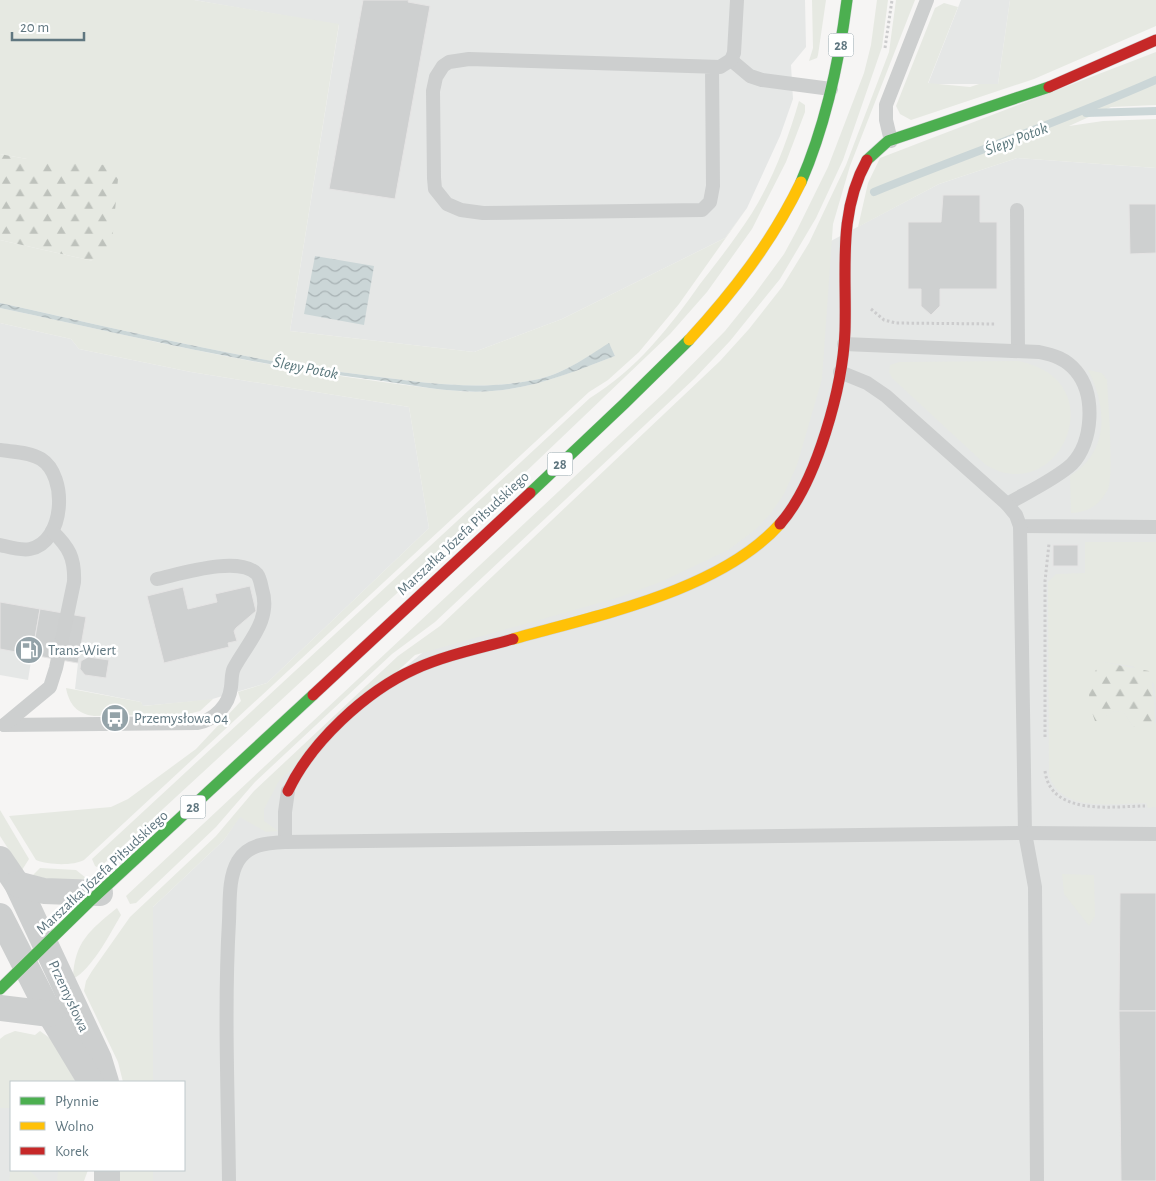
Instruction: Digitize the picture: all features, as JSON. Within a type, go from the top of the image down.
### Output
[{"type":"main road","name":"Marszałka Józefa Piłsudskiego","points":[[0,989],[100,893],[272,735],[408,604],[624,405],[713,314],[751,266],[789,207],[820,129],[831,89],[847,0]]},
{"type":"main road","points":[[288,790],[296,775],[344,719],[370,696],[408,671],[673,593],[729,567],[752,550],[788,516],[801,495],[823,440],[840,372],[844,344],[843,266],[849,212],[864,163],[875,149],[891,140],[1045,89],[1156,40]]},
{"type":"street","name":"Przemysłowa","points":[[0,859],[17,884],[99,1059],[106,1081]]},
{"type":"street","points":[[17,884],[44,891],[100,893]]},
{"type":"street","name":"Przemysłowa","points":[[0,916],[50,1014],[90,1081]]},
{"type":"street","points":[[0,1008],[50,1014]]},
{"type":"lane","points":[[712,67],[713,186],[710,202],[702,210],[483,213],[461,210],[447,204],[435,189],[433,90],[439,71],[449,62],[469,59],[720,67],[731,60],[735,49],[737,0]]},
{"type":"lane","points":[[891,140],[885,115],[886,105],[927,0]]},
{"type":"lane","points":[[731,60],[750,76],[762,80],[831,89]]},
{"type":"lane","points":[[1017,210],[1018,350]]},
{"type":"lane","points":[[844,344],[1018,350],[1056,356],[1076,372],[1086,393],[1088,428],[1084,444],[1071,464],[1007,504]]},
{"type":"lane","points":[[840,372],[867,383],[886,396],[1007,504],[1016,514],[1020,526],[1025,833],[1035,886],[1036,1181]]},
{"type":"lane","points":[[0,450],[41,459],[52,471],[57,485],[58,509],[52,531],[41,545],[30,549],[0,545]]},
{"type":"lane","points":[[1020,526],[1156,527]]},
{"type":"lane","points":[[2,726],[47,690],[55,674],[74,582],[74,568],[69,549],[52,531]]},
{"type":"lane","points":[[2,726],[197,723],[207,720],[220,711],[230,694],[233,671],[263,618],[265,601],[259,577],[254,572],[244,568],[224,565],[157,579]]},
{"type":"lane","points":[[285,842],[285,812],[288,790]]},
{"type":"lane","points":[[229,1181],[227,946],[233,877],[237,862],[245,853],[258,845],[285,842],[1025,833],[1156,834]]},
{"type":"path","points":[[884,52],[892,0]]},
{"type":"path","points":[[869,306],[878,316],[896,323],[996,324]]},
{"type":"path","points":[[1045,740],[1045,581],[1047,549],[1048,545],[1054,541]]},
{"type":"path","points":[[1045,770],[1053,790],[1075,805],[1146,806]]},
{"type":"shaded area","points":[[194,0],[805,0],[806,47],[791,65],[793,99],[780,136],[747,208],[725,238],[562,319],[474,352],[290,331],[339,25]]},
{"type":"shaded area","points":[[961,0],[1010,0],[998,84],[928,84]]},
{"type":"shaded area","points":[[1017,158],[1156,168],[1156,1181],[153,1181],[153,1171],[185,1171],[185,1081],[153,1081],[153,907],[224,840],[255,793],[477,607],[682,414],[829,242],[939,184]]},
{"type":"shaded area","points":[[0,323],[71,339],[79,349],[191,372],[409,407],[429,528],[267,683],[209,700],[142,706],[141,702],[75,689],[78,663],[32,655],[28,680],[0,675]]},
{"type":"shaded area","points":[[0,1055],[11,1081],[10,1171],[68,1171],[68,1181],[0,1181]]},
{"type":"green space","points":[[0,0],[194,0],[339,24],[290,331],[474,352],[562,319],[725,238],[747,208],[679,304],[639,352],[608,380],[589,392],[84,860],[67,864],[47,863],[36,860],[9,816],[111,807],[128,799],[196,749],[241,701],[238,692],[267,683],[429,528],[409,407],[191,372],[79,349],[71,339],[0,323],[0,308],[191,349],[287,367],[451,391],[492,391],[539,383],[615,356],[609,344],[564,370],[544,378],[494,385],[453,385],[392,379],[278,362],[0,303],[0,240],[93,261],[27,159],[0,154]]},
{"type":"green space","points":[[812,0],[826,0],[818,55],[817,58],[809,61],[813,48]]},
{"type":"green space","points":[[877,0],[888,0],[882,47],[843,160],[816,218],[780,279],[730,341],[695,378],[435,622],[392,654],[255,782],[216,827],[136,903],[130,904],[126,896],[666,391],[725,331],[784,254],[828,167],[864,73],[871,45]]},
{"type":"green space","points":[[896,0],[915,0],[850,166],[833,224],[822,379],[797,465],[784,494],[771,513],[756,529],[728,550],[663,581],[620,597],[415,655],[279,781],[264,809],[264,821],[278,831],[266,832],[240,817],[224,840],[153,907],[153,1081],[123,1081],[118,1062],[84,991],[86,981],[92,971],[130,917],[216,836],[254,791],[398,656],[440,626],[720,361],[749,329],[782,287],[809,243],[846,165],[889,52]]},
{"type":"green space","points":[[1010,0],[1156,0],[1156,26],[1034,79],[911,120],[900,114],[896,106],[935,8],[944,3],[958,7],[928,83],[970,87],[979,84],[998,84]]},
{"type":"green space","points":[[1156,52],[1156,105],[1111,107],[1069,126],[1103,121],[1156,119],[1156,168],[1017,158],[939,184],[858,227],[868,183],[880,158]]},
{"type":"green space","points":[[799,101],[805,105],[805,112],[786,162],[752,229],[707,292],[670,334],[446,548],[99,868],[95,866],[92,859],[590,398],[622,375],[651,347],[752,213],[767,186],[779,158]]},
{"type":"green space","points":[[0,154],[27,159],[106,165],[118,179],[111,253],[93,261],[0,240]]},
{"type":"green space","points":[[1018,361],[1048,373],[1065,391],[1071,414],[1067,437],[1054,456],[1036,470],[1012,474],[986,465],[892,378],[889,372],[890,365],[899,362]]},
{"type":"green space","points":[[1088,370],[1102,373],[1107,380],[1111,454],[1110,481],[1108,489],[1098,503],[1089,509],[1071,513],[1070,476],[1083,466],[1092,454],[1101,428],[1099,399]]},
{"type":"green space","points":[[1085,542],[1156,542],[1156,709],[1154,684],[1132,666],[1102,662],[1105,716],[1114,711],[1124,712],[1133,726],[1154,724],[1156,722],[1156,807],[1148,808],[1146,803],[1090,804],[1077,801],[1065,796],[1055,787],[1049,775],[1048,582],[1056,574],[1085,573]]},
{"type":"green space","points":[[1102,662],[1149,671],[1154,698],[1154,724],[1143,730],[1133,726],[1124,712],[1114,711],[1105,716],[1103,722],[1095,721],[1090,705],[1089,690],[1096,669]]},
{"type":"green space","points":[[66,688],[141,702],[143,706],[213,699],[200,711],[188,714],[94,716],[83,713],[75,707],[69,699]]},
{"type":"green space","points":[[0,810],[29,859],[22,870],[0,836]]},
{"type":"green space","points":[[40,868],[76,870],[86,878],[72,883],[32,876]]},
{"type":"green space","points":[[1062,874],[1094,875],[1095,916],[1089,926],[1064,894]]},
{"type":"green space","points":[[117,908],[121,915],[106,941],[94,959],[73,979],[76,955],[80,946],[91,930]]},
{"type":"green space","points":[[15,1031],[35,1035],[40,1031],[51,1039],[75,1081],[10,1081],[10,1108],[0,1108],[0,1039]]},
{"type":"green space","points":[[10,1171],[30,1171],[40,1181],[9,1181]]},
{"type":"green space","points":[[58,1171],[88,1171],[84,1181],[57,1181]]},
{"type":"green space","points":[[118,1171],[153,1171],[153,1181],[118,1181]]},
{"type":"water","points":[[315,256],[374,266],[364,325],[304,314]]},
{"type":"water","points":[[0,303],[278,362],[392,379],[453,385],[493,385],[544,378],[564,370],[609,343],[615,356],[540,383],[492,391],[451,390],[335,375],[239,358],[0,308]]},
{"type":"building","points":[[363,0],[409,0],[408,2],[430,6],[395,199],[329,189]]},
{"type":"building","points":[[943,195],[980,195],[980,222],[997,222],[997,289],[940,289],[940,306],[931,315],[921,306],[921,289],[908,289],[908,222],[941,222]]},
{"type":"building","points":[[1129,204],[1156,204],[1156,253],[1130,254]]},
{"type":"building","points":[[1053,545],[1078,545],[1078,566],[1053,566]]},
{"type":"building","points":[[250,586],[256,611],[234,631],[237,641],[228,643],[229,647],[164,663],[147,596],[183,587],[188,609],[217,602],[215,594]]},
{"type":"building","points":[[0,602],[40,609],[32,655],[0,649]]},
{"type":"building","points":[[40,609],[86,617],[78,663],[32,655]]},
{"type":"building","points":[[88,657],[109,660],[106,678],[85,675],[80,669],[81,661]]},
{"type":"building","points":[[1120,893],[1156,893],[1156,1011],[1119,1011]]},
{"type":"building","points":[[1119,1011],[1156,1011],[1156,1181],[1121,1181]]},
{"type":"waterway","name":"Ślepy Potok","points":[[874,192],[1156,80]]},
{"type":"waterway","points":[[1086,113],[1156,111]]},
{"type":"traffic: fast","points":[[801,182],[818,138],[830,93],[840,47],[847,0]]},
{"type":"traffic: fast","points":[[867,160],[888,141],[1049,87]]},
{"type":"traffic: fast","points":[[530,493],[689,340]]},
{"type":"traffic: fast","points":[[0,989],[88,903],[313,695]]},
{"type":"traffic: slow","points":[[689,340],[751,266],[790,204],[801,182]]},
{"type":"traffic: slow","points":[[513,639],[619,610],[692,584],[725,567],[755,547],[780,524]]},
{"type":"traffic: jam","points":[[1049,87],[1156,40]]},
{"type":"traffic: jam","points":[[780,524],[805,484],[826,432],[833,405],[839,378],[845,331],[847,222],[851,201],[867,160]]},
{"type":"traffic: jam","points":[[313,695],[530,493]]},
{"type":"traffic: jam","points":[[288,791],[311,754],[325,737],[359,704],[378,690],[427,664],[513,639]]},
{"type":"place","name":"Trans-Wiert","points":[[29,650]]},
{"type":"place","name":"Przemysłowa 04","points":[[115,718]]}]
